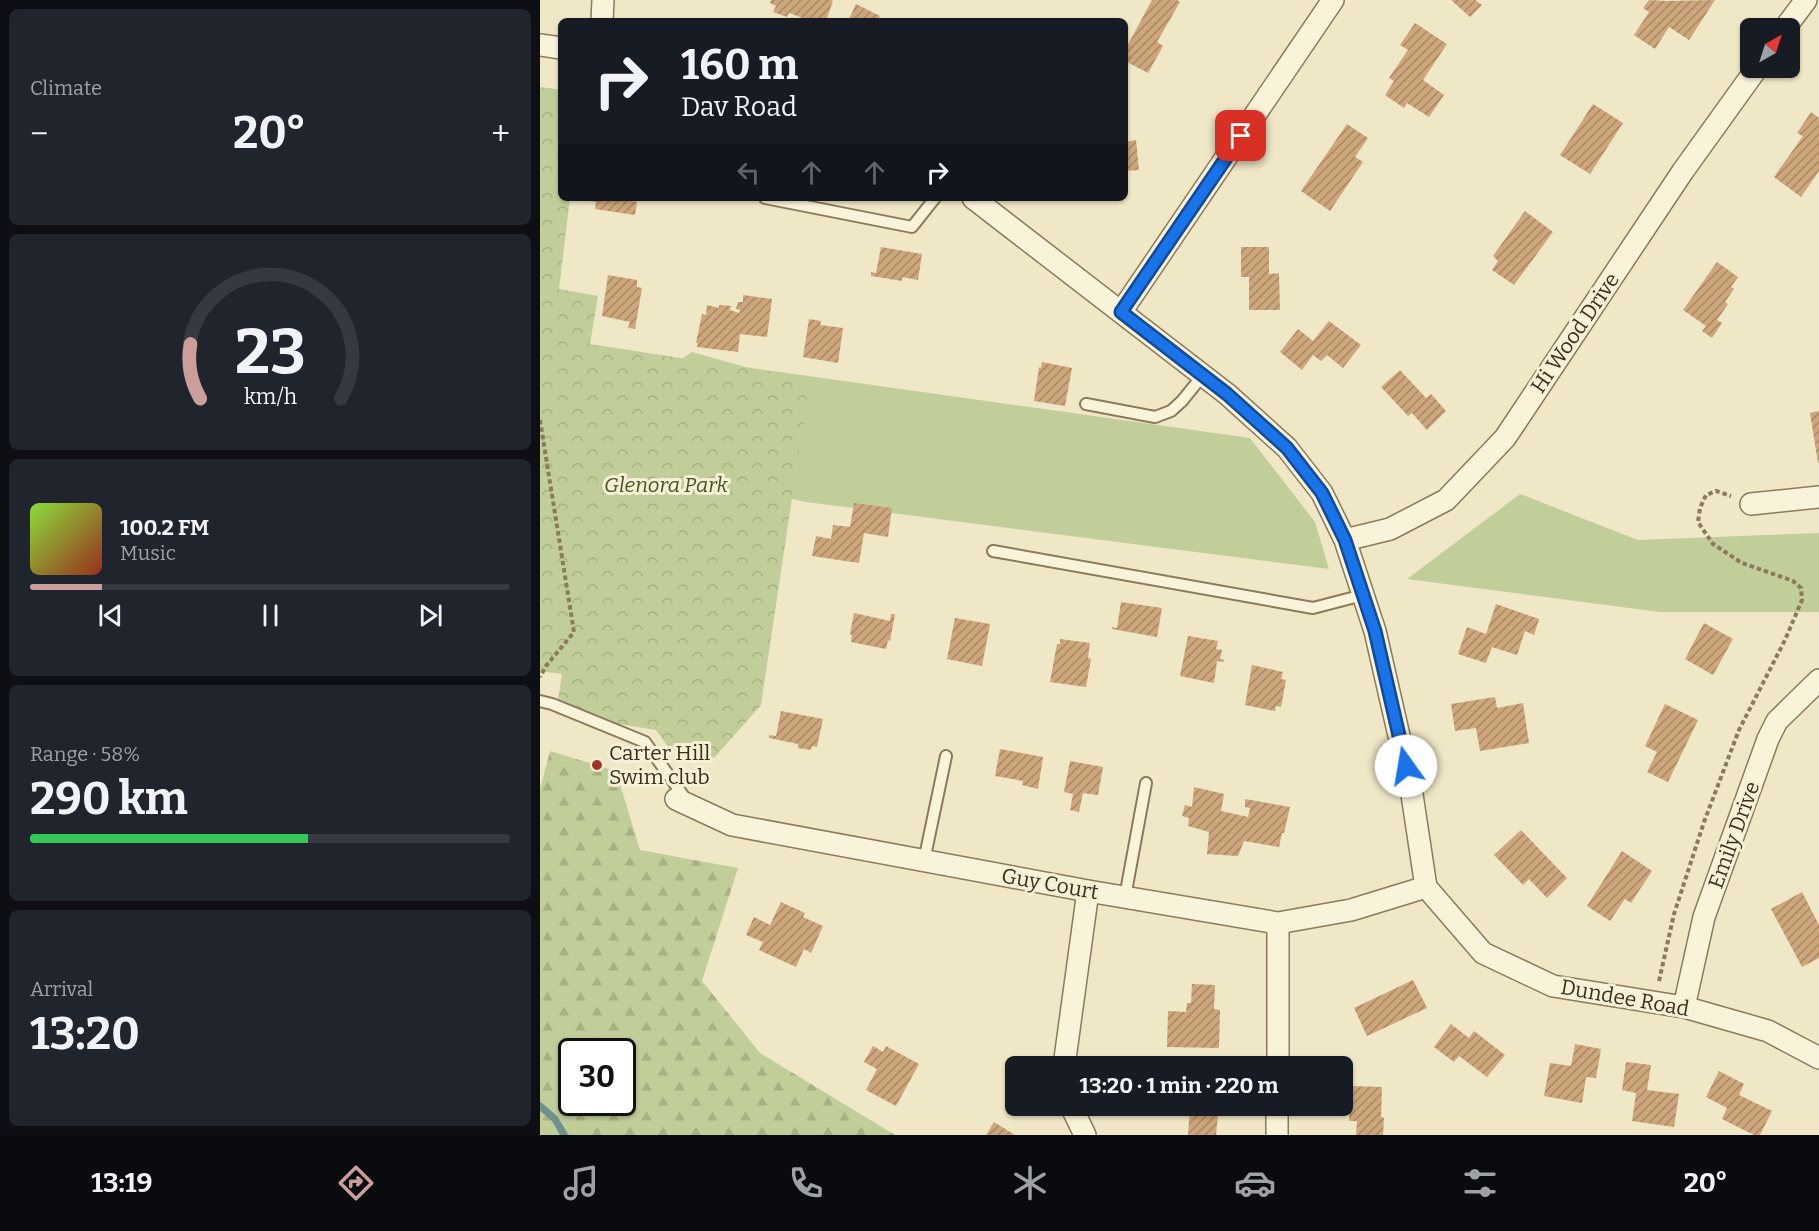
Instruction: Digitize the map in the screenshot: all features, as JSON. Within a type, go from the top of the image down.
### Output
[{"type":"street","points":[[602,18],[603,0]]},
{"type":"street","points":[[1121,312],[1333,0]]},
{"type":"street","points":[[1792,18],[1806,0]]},
{"type":"street","points":[[540,45],[558,48]]},
{"type":"street","name":"Hi Wood Drive","points":[[1345,540],[1390,529],[1446,500],[1505,438],[1683,171],[1750,78]]},
{"type":"street","points":[[977,201],[1227,394],[1287,448],[1322,493],[1345,540],[1375,631],[1411,788],[1426,887]]},
{"type":"street","points":[[1751,504],[1819,497]]},
{"type":"street","name":"Emily Drive","points":[[1684,1007],[1704,917],[1768,739],[1777,721],[1819,680]]},
{"type":"street","name":"Guy Court","points":[[683,802],[732,825],[1278,924],[1351,910],[1426,887]]},
{"type":"street","name":"Dundee Road","points":[[1426,887],[1483,953],[1553,986],[1684,1007],[1768,1031],[1819,1058]]},
{"type":"street","points":[[1065,1056],[1088,891]]},
{"type":"street","points":[[1278,924],[1278,1056]]},
{"type":"street","points":[[1076,1116],[1085,1135]]},
{"type":"street","points":[[1277,1116],[1277,1135]]},
{"type":"lane","points":[[780,201],[912,227],[933,201]]},
{"type":"lane","points":[[1086,404],[1155,417],[1171,411],[1203,375]]},
{"type":"lane","points":[[993,551],[1314,608],[1363,595]]},
{"type":"lane","points":[[540,701],[645,742],[683,802]]},
{"type":"lane","points":[[924,861],[946,756]]},
{"type":"lane","points":[[1125,897],[1146,783]]},
{"type":"path","points":[[540,420],[574,632],[546,666],[540,677]]},
{"type":"path","points":[[1654,1002],[1674,914],[1704,822],[1740,730],[1785,640],[1802,600],[1801,588],[1793,581],[1742,563],[1732,557],[1713,544],[1698,522],[1700,508],[1706,495],[1716,490],[1751,504]]},
{"type":"green space","name":"Glenora Park","points":[[540,87],[558,90],[558,201],[570,201],[559,289],[598,296],[590,344],[810,378],[761,705],[714,758],[693,748],[669,748],[656,730],[556,714],[562,674],[540,671]]},
{"type":"green space","points":[[692,352],[745,367],[1250,438],[1315,522],[1329,569],[806,502],[562,446]]},
{"type":"green space","points":[[1520,494],[1638,540],[1819,533],[1819,612],[1660,612],[1407,579]]},
{"type":"green space","points":[[550,751],[616,771],[640,850],[738,868],[702,981],[760,1053],[895,1135],[540,1135],[540,789]]},
{"type":"building","points":[[771,0],[833,1],[827,18],[803,18],[789,13],[787,17],[773,12],[776,6],[770,3]]},
{"type":"building","points":[[1152,0],[1180,2],[1157,42],[1163,46],[1148,73],[1128,63],[1128,44]]},
{"type":"building","points":[[1451,0],[1475,0],[1482,5],[1470,17]]},
{"type":"building","points":[[1649,0],[1715,0],[1689,40],[1669,27],[1655,49],[1634,35],[1649,12],[1643,8]]},
{"type":"building","points":[[856,4],[880,16],[879,18],[849,18]]},
{"type":"building","points":[[1415,23],[1447,44],[1423,80],[1444,95],[1429,117],[1407,103],[1404,108],[1385,95],[1394,81],[1389,78],[1408,50],[1400,45]]},
{"type":"building","points":[[1593,104],[1623,123],[1590,174],[1560,155]]},
{"type":"building","points":[[1811,112],[1819,118],[1819,171],[1801,197],[1774,177],[1803,136],[1797,133]]},
{"type":"building","points":[[1347,124],[1368,138],[1355,157],[1363,162],[1330,211],[1301,191]]},
{"type":"building","points":[[1136,140],[1139,170],[1128,171],[1128,141]]},
{"type":"building","points":[[591,201],[637,202],[635,215],[595,209],[596,202]]},
{"type":"building","points":[[1525,211],[1553,232],[1514,285],[1492,270],[1498,261],[1493,256]]},
{"type":"building","points":[[881,247],[922,254],[918,280],[902,277],[902,281],[871,276],[871,272],[876,273]]},
{"type":"building","points":[[1241,247],[1269,247],[1269,274],[1279,273],[1280,310],[1249,310],[1249,277],[1241,277]]},
{"type":"building","points":[[1717,262],[1738,277],[1731,287],[1734,289],[1725,302],[1728,304],[1717,320],[1722,323],[1712,338],[1702,331],[1706,326],[1683,310]]},
{"type":"building","points":[[608,275],[637,280],[637,287],[642,288],[635,329],[628,328],[630,322],[602,316]]},
{"type":"building","points":[[743,295],[772,299],[767,337],[740,334],[738,352],[697,347],[702,314],[706,315],[707,305],[719,308],[719,305],[731,306],[730,310],[739,313],[740,310],[736,309],[738,302],[743,302]]},
{"type":"building","points":[[809,319],[821,321],[820,325],[843,328],[838,363],[803,357]]},
{"type":"building","points":[[1329,321],[1361,345],[1343,368],[1327,355],[1321,361],[1313,355],[1302,370],[1280,352],[1298,329],[1313,341]]},
{"type":"building","points":[[1042,362],[1072,368],[1065,406],[1034,401],[1039,367],[1041,368]]},
{"type":"building","points":[[1400,370],[1426,398],[1431,394],[1446,411],[1427,430],[1412,413],[1408,416],[1381,387]]},
{"type":"building","points":[[1819,411],[1819,463],[1818,463],[1810,413]]},
{"type":"building","points":[[854,503],[892,508],[888,537],[864,533],[859,563],[812,556],[816,536],[831,539],[833,525],[850,527]]},
{"type":"building","points":[[1121,602],[1162,608],[1157,637],[1112,629],[1112,627],[1117,628]]},
{"type":"building","points":[[1496,604],[1539,619],[1534,635],[1525,631],[1517,655],[1492,647],[1486,663],[1458,654],[1467,627],[1486,634]]},
{"type":"building","points":[[854,613],[890,621],[891,614],[895,614],[890,641],[888,640],[886,649],[851,642],[852,635],[850,634]]},
{"type":"building","points":[[955,618],[990,624],[982,666],[947,659]]},
{"type":"building","points":[[1704,623],[1733,639],[1713,675],[1685,659]]},
{"type":"building","points":[[1188,636],[1218,641],[1216,649],[1222,650],[1220,659],[1224,662],[1217,661],[1214,683],[1180,676]]},
{"type":"building","points":[[1060,639],[1090,643],[1088,658],[1091,659],[1086,687],[1050,682]]},
{"type":"building","points":[[1252,665],[1283,672],[1281,679],[1286,680],[1281,707],[1276,706],[1275,711],[1245,705]]},
{"type":"building","points":[[1495,697],[1497,708],[1523,703],[1529,743],[1480,751],[1476,728],[1455,731],[1451,704]]},
{"type":"building","points":[[1665,704],[1698,720],[1668,782],[1647,772],[1657,752],[1645,746]]},
{"type":"building","points":[[781,711],[823,719],[817,747],[812,746],[811,750],[798,748],[798,744],[769,738],[769,735],[776,736]]},
{"type":"building","points":[[1000,749],[1043,757],[1038,789],[1022,785],[1023,781],[995,776]]},
{"type":"building","points":[[1070,761],[1103,767],[1098,795],[1083,793],[1079,812],[1070,810],[1073,794],[1064,792]]},
{"type":"building","points":[[1194,787],[1224,794],[1221,811],[1248,817],[1250,808],[1245,807],[1245,799],[1290,807],[1279,847],[1244,841],[1238,856],[1207,854],[1209,832],[1188,826],[1189,818],[1182,816],[1185,805],[1192,807]]},
{"type":"building","points":[[1521,830],[1567,878],[1547,898],[1529,879],[1523,885],[1494,855]]},
{"type":"building","points":[[1622,851],[1652,871],[1631,903],[1625,899],[1610,921],[1587,906]]},
{"type":"building","points":[[1802,892],[1819,925],[1819,958],[1802,967],[1771,909]]},
{"type":"building","points":[[781,902],[805,913],[803,917],[823,926],[811,953],[804,949],[796,967],[759,950],[763,942],[746,935],[754,917],[770,925]]},
{"type":"building","points":[[1413,980],[1427,1008],[1367,1036],[1354,1008]]},
{"type":"building","points":[[1192,984],[1215,985],[1214,1009],[1220,1010],[1219,1048],[1167,1047],[1168,1011],[1186,1012],[1187,1003],[1191,1003]]},
{"type":"building","points":[[1451,1024],[1469,1038],[1474,1031],[1505,1055],[1487,1077],[1459,1056],[1454,1062],[1434,1047]]},
{"type":"building","points":[[1575,1044],[1601,1049],[1596,1078],[1586,1077],[1582,1103],[1544,1096],[1550,1063],[1571,1066]]},
{"type":"building","points":[[873,1046],[883,1052],[886,1046],[919,1064],[896,1106],[866,1090],[877,1069],[864,1062]]},
{"type":"building","points":[[1626,1062],[1651,1065],[1647,1090],[1679,1094],[1674,1127],[1632,1121],[1636,1093],[1622,1090]]},
{"type":"building","points":[[1719,1071],[1744,1084],[1739,1095],[1772,1111],[1760,1135],[1754,1135],[1722,1119],[1727,1108],[1706,1097]]},
{"type":"building","points":[[1353,1086],[1382,1087],[1383,1135],[1356,1135],[1357,1121],[1349,1121],[1349,1116],[1353,1116]]},
{"type":"building","points":[[1189,1116],[1218,1116],[1216,1135],[1188,1135]]},
{"type":"building","points":[[994,1122],[1015,1135],[986,1135]]},
{"type":"waterway","points":[[540,1106],[555,1119],[564,1135]]},
{"type":"place","name":"Carter Hill Swim club","points":[[597,765]]},
{"type":"route","points":[[1241,136],[1121,312],[1227,394],[1287,448],[1322,493],[1345,540],[1375,631],[1406,766]]}]
